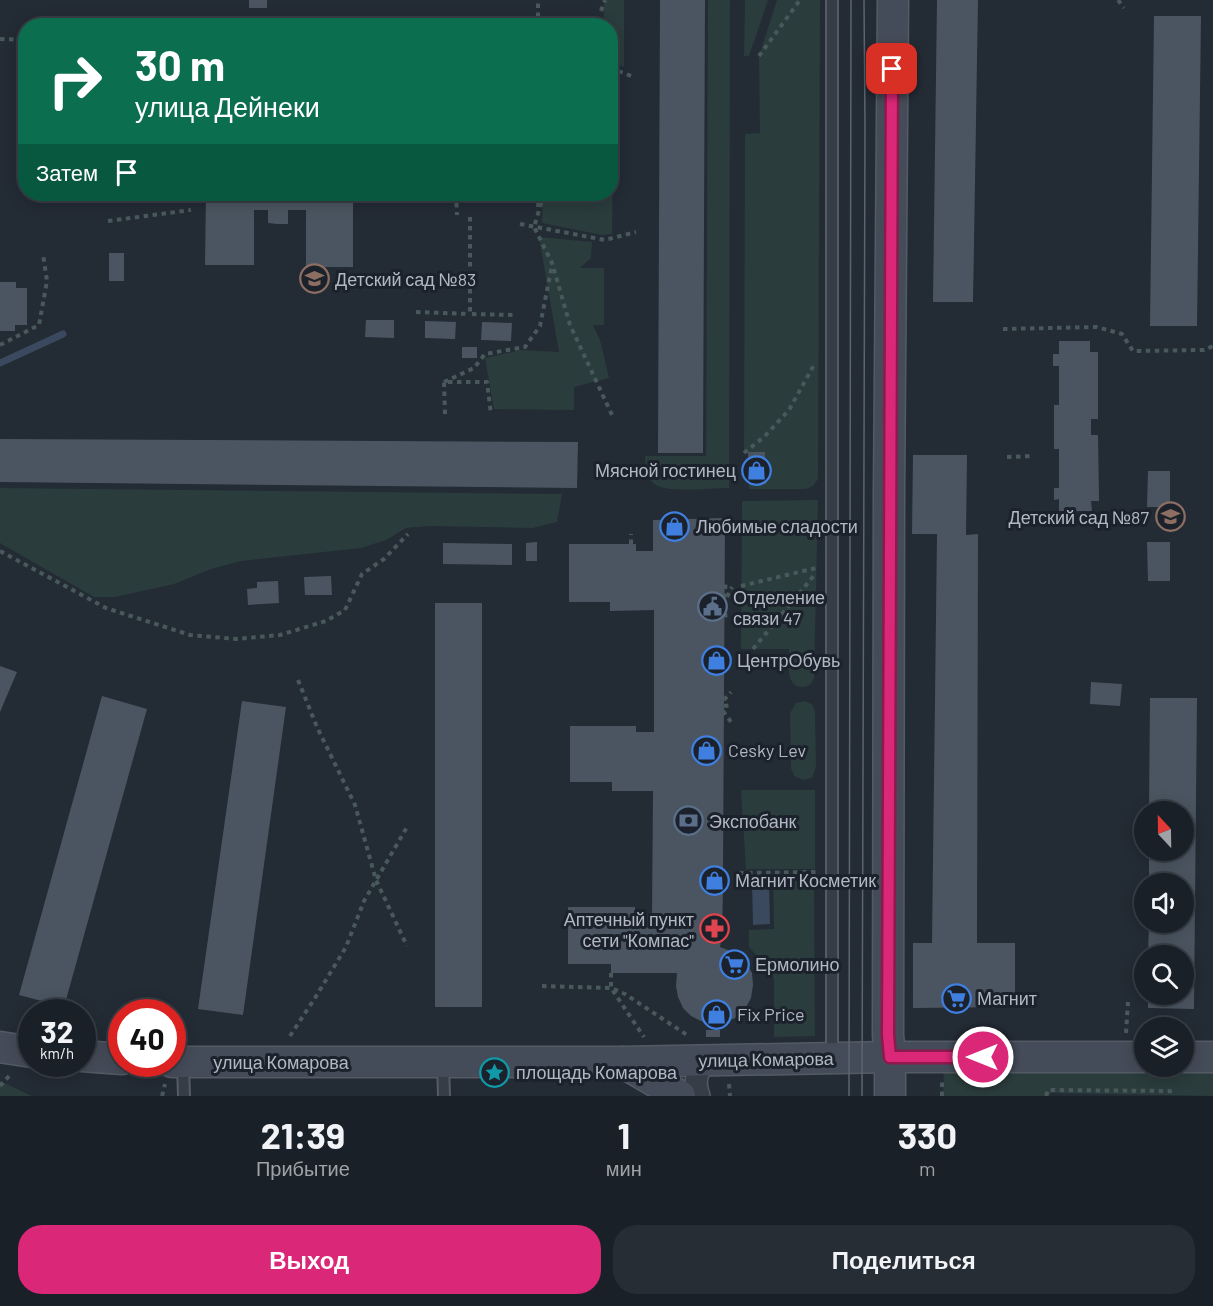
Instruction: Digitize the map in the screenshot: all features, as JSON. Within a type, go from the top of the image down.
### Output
[{"type":"street","points":[[890,1096],[888,1035],[889,516],[893,0]]},
{"type":"street","name":"улица Комарова","points":[[186,1062],[622,1062],[704,1050],[832,1058],[890,1057],[1134,1042]]},
{"type":"street","points":[[0,1047],[18,1050]]},
{"type":"street","points":[[699,1096],[696,1076],[703,1065],[704,1050]]},
{"type":"street","points":[[1194,1057],[1213,1057]]},
{"type":"street","points":[[622,1062],[680,1096]]},
{"type":"lane","points":[[832,0],[832,1058]]},
{"type":"lane","points":[[443,1061],[444,1096]]},
{"type":"lane","points":[[181,1077],[184,1096]]},
{"type":"path","points":[[601,11],[605,0]]},
{"type":"path","points":[[759,56],[800,0]]},
{"type":"path","points":[[1118,0],[1124,8]]},
{"type":"path","points":[[538,1],[538,18]]},
{"type":"path","points":[[0,39],[18,40]]},
{"type":"path","points":[[618,71],[634,77]]},
{"type":"path","points":[[456,201],[457,215]]},
{"type":"path","points":[[538,213],[539,201]]},
{"type":"path","points":[[542,201],[534,227],[552,263],[570,326],[612,415]]},
{"type":"path","points":[[108,221],[191,210]]},
{"type":"path","points":[[470,217],[470,314]]},
{"type":"path","points":[[520,224],[605,240],[636,232]]},
{"type":"path","points":[[0,345],[39,325],[47,281],[43,254]]},
{"type":"path","points":[[444,382],[474,368],[485,354],[525,347],[540,326],[552,263]]},
{"type":"path","points":[[416,312],[514,315]]},
{"type":"path","points":[[1003,329],[1097,327],[1122,334],[1133,351],[1204,350],[1213,346]]},
{"type":"path","points":[[744,453],[765,436],[789,410],[831,337]]},
{"type":"path","points":[[444,382],[445,414]]},
{"type":"path","points":[[444,382],[487,382],[492,414]]},
{"type":"path","points":[[1007,457],[1033,456]]},
{"type":"path","points":[[0,550],[106,608],[190,634],[236,639],[280,635],[326,621],[345,610],[362,574],[384,559],[408,534]]},
{"type":"path","points":[[631,534],[631,544]]},
{"type":"path","points":[[741,586],[817,569],[753,649]]},
{"type":"path","points":[[726,581],[726,620]]},
{"type":"path","points":[[725,601],[732,587]]},
{"type":"path","points":[[725,601],[732,598]]},
{"type":"path","points":[[725,601],[732,605]]},
{"type":"path","points":[[725,601],[731,614]]},
{"type":"path","points":[[298,680],[317,727],[355,805],[376,880],[407,946]]},
{"type":"path","points":[[724,706],[731,692]]},
{"type":"path","points":[[724,706],[732,705]]},
{"type":"path","points":[[724,706],[731,722]]},
{"type":"path","points":[[286,1041],[346,946],[364,901],[407,827]]},
{"type":"path","points":[[738,873],[833,871]]},
{"type":"path","points":[[611,973],[611,988],[648,1043]]},
{"type":"path","points":[[542,986],[611,988],[625,994],[704,1050]]},
{"type":"path","points":[[1128,1002],[1134,1036]]},
{"type":"path","points":[[1115,1034],[1134,1042]]},
{"type":"path","points":[[1046,1096],[1048,1090],[1170,1091],[1170,1096]]},
{"type":"shaded area","points":[[604,0],[624,0],[624,67],[618,64],[618,18],[604,18]]},
{"type":"shaded area","points":[[708,0],[730,0],[729,488],[677,489],[653,483],[647,474],[645,456],[706,456]]},
{"type":"shaded area","points":[[745,0],[768,0],[749,56],[744,56]]},
{"type":"shaded area","points":[[777,0],[820,0],[818,479],[813,486],[806,489],[749,489],[749,484],[766,483],[765,452],[744,453],[745,134],[760,133],[759,56]]},
{"type":"shaded area","points":[[543,201],[612,201],[612,234],[602,235],[542,223]]},
{"type":"shaded area","points":[[539,237],[592,242],[591,258],[580,268],[604,268],[604,325],[593,325],[600,340],[609,378],[574,387],[574,410],[494,409],[485,358],[521,350],[559,352]]},
{"type":"shaded area","points":[[0,488],[562,494],[557,522],[533,528],[429,526],[406,528],[386,540],[361,548],[241,561],[211,569],[174,584],[115,597],[94,597],[0,543]]},
{"type":"shaded area","points":[[818,500],[814,678],[810,684],[803,687],[797,686],[791,679],[789,649],[741,649],[742,501]]},
{"type":"shaded area","points":[[804,701],[812,704],[815,712],[816,767],[812,778],[804,780],[794,776],[791,768],[790,713],[796,703]]},
{"type":"shaded area","points":[[741,790],[815,790],[815,869],[746,869]]},
{"type":"shaded area","points":[[773,877],[814,877],[815,1036],[774,1037],[774,981],[769,960],[756,955],[749,947],[749,930],[774,929]]},
{"type":"shaded area","points":[[944,1064],[1134,1066],[1134,1077],[1194,1077],[1194,1065],[1213,1064],[1213,1096],[1051,1093],[1049,1096],[943,1096]]},
{"type":"shaded area","points":[[0,1081],[32,1096],[0,1096]]},
{"type":"water","points":[[769,881],[770,924],[753,925],[752,882]]},
{"type":"building","points":[[249,0],[267,0],[267,8],[249,8]]},
{"type":"building","points":[[660,0],[705,0],[703,453],[658,453]]},
{"type":"building","points":[[937,0],[978,0],[973,302],[933,302]]},
{"type":"building","points":[[1154,16],[1201,16],[1197,326],[1150,326]]},
{"type":"building","points":[[206,201],[353,201],[353,267],[306,267],[306,210],[288,210],[288,224],[277,224],[268,223],[268,210],[254,210],[254,265],[205,265]]},
{"type":"building","points":[[109,253],[124,253],[124,281],[109,281]]},
{"type":"building","points":[[0,282],[16,282],[16,288],[27,288],[27,325],[15,325],[15,331],[0,331]]},
{"type":"building","points":[[366,320],[394,320],[394,338],[365,337]]},
{"type":"building","points":[[425,321],[456,322],[455,339],[425,338]]},
{"type":"building","points":[[482,322],[512,323],[511,341],[481,340]]},
{"type":"building","points":[[1059,341],[1090,341],[1090,352],[1098,352],[1098,419],[1091,419],[1091,435],[1098,435],[1099,501],[1091,501],[1092,511],[1059,511],[1059,499],[1054,500],[1054,488],[1059,488],[1059,449],[1054,449],[1054,405],[1059,405],[1059,366],[1053,366],[1053,354],[1059,354]]},
{"type":"building","points":[[462,347],[477,347],[477,358],[462,358]]},
{"type":"building","points":[[0,439],[578,442],[577,488],[0,482]]},
{"type":"building","points":[[748,452],[765,452],[766,484],[749,484]]},
{"type":"building","points":[[913,455],[967,455],[966,535],[978,534],[977,943],[1015,943],[1015,1007],[913,1008],[913,943],[932,943],[937,534],[912,534]]},
{"type":"building","points":[[1148,471],[1170,471],[1170,507],[1147,507]]},
{"type":"building","points":[[725,518],[723,873],[727,873],[727,889],[723,889],[720,947],[736,953],[745,961],[752,973],[753,985],[751,998],[745,1009],[735,1018],[723,1023],[712,1024],[691,1016],[683,1008],[676,986],[677,973],[611,973],[611,964],[568,964],[568,907],[635,907],[635,915],[652,915],[653,791],[612,791],[612,782],[570,782],[570,726],[636,726],[636,732],[654,732],[654,610],[610,611],[610,602],[569,602],[569,544],[636,544],[636,551],[653,551],[653,520]]},
{"type":"building","points":[[537,542],[537,561],[526,561],[526,543]]},
{"type":"building","points":[[1147,542],[1170,542],[1170,581],[1148,581]]},
{"type":"building","points":[[443,543],[512,544],[512,565],[443,564]]},
{"type":"building","points":[[331,576],[332,595],[305,595],[304,577]]},
{"type":"building","points":[[278,581],[279,603],[248,605],[247,589],[257,588],[257,582]]},
{"type":"building","points":[[435,603],[482,603],[482,1007],[435,1007]]},
{"type":"building","points":[[0,666],[17,672],[0,712]]},
{"type":"building","points":[[1091,682],[1122,684],[1120,706],[1090,704]]},
{"type":"building","points":[[102,696],[147,709],[66,999],[34,999],[19,995]]},
{"type":"building","points":[[1150,698],[1197,698],[1194,1009],[1148,1008],[1148,1005],[1194,1005],[1194,945],[1148,945],[1149,933],[1194,933],[1194,873],[1149,873],[1149,861],[1194,861],[1194,801],[1149,801]]},
{"type":"building","points":[[242,701],[286,707],[243,1015],[198,1009]]},
{"type":"building","points":[[706,1030],[720,1030],[720,1037],[706,1037]]},
{"type":"waterway","points":[[0,363],[63,334]]},
{"type":"tram line","points":[[849,1096],[851,0]]},
{"type":"tram line","points":[[862,1096],[864,0]]},
{"type":"place","name":"Детский сад №83","points":[[314,279]]},
{"type":"place","name":"Мясной гостинец","points":[[757,470]]},
{"type":"place","name":"Детский сад №87","points":[[1170,517]]},
{"type":"place","name":"Любимые сладости","points":[[675,526]]},
{"type":"place","name":"Отделение связи 47","points":[[712,607]]},
{"type":"place","name":"ЦентрОбувь","points":[[716,660]]},
{"type":"place","name":"Cesky Lev","points":[[707,750]]},
{"type":"place","name":"Экспобанк","points":[[688,821]]},
{"type":"place","name":"Магнит Косметик","points":[[714,880]]},
{"type":"place","name":"Аптечный пункт сети \"Компас\"","points":[[715,929]]},
{"type":"place","name":"Ермолино","points":[[734,964]]},
{"type":"place","name":"Магнит","points":[[956,998]]},
{"type":"place","name":"Fix Price","points":[[716,1014]]},
{"type":"place","name":"площадь Комарова","points":[[495,1072]]},
{"type":"route","points":[[892,69],[889,516],[888,1035],[890,1057],[983,1057]]}]
